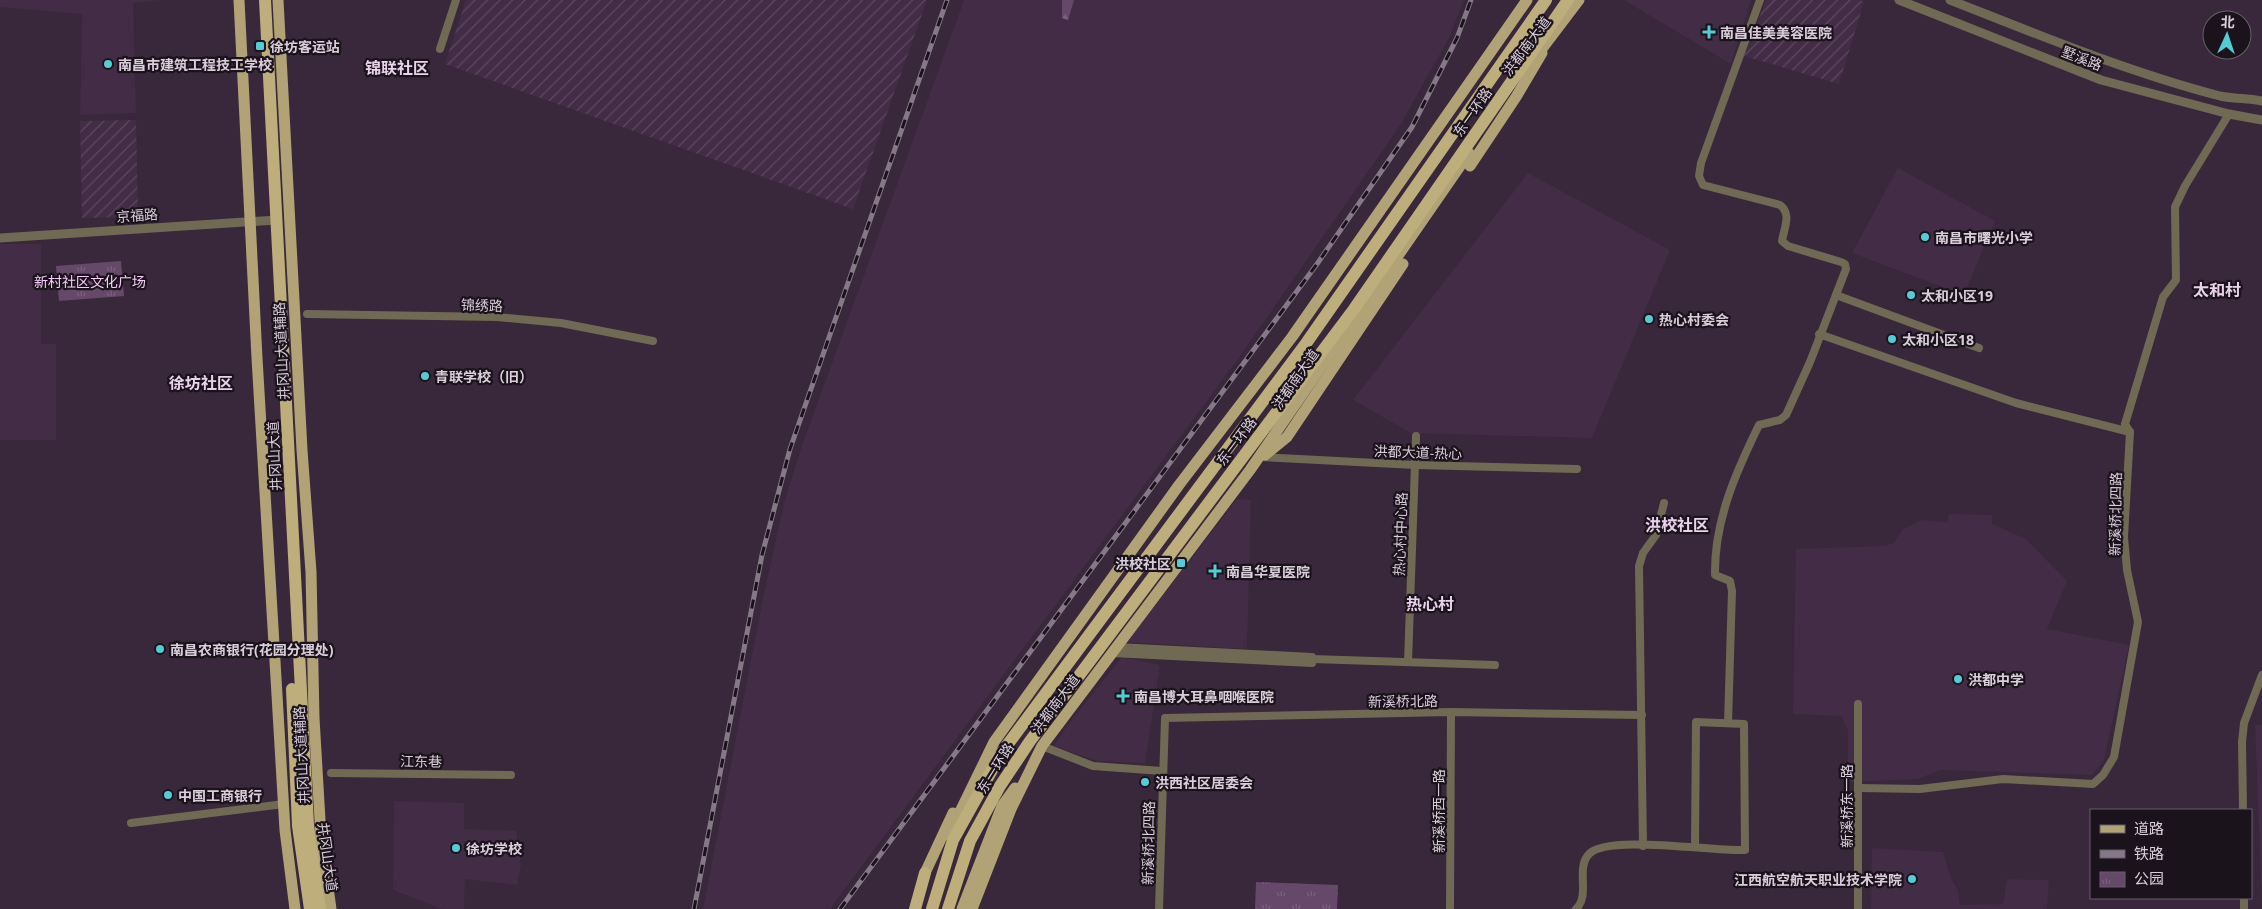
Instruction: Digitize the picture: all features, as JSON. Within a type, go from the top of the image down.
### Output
[{"type":"highway","name":"井冈山大道","points":[[258,0],[273,220],[308,826],[320,909]]},
{"type":"highway","name":"井冈山大道","points":[[265,0],[298,826],[310,909]]},
{"type":"highway","name":"东一环路","points":[[930,909],[953,840],[1002,752],[1307,342],[1546,0]]},
{"type":"highway","name":"东一环路","points":[[948,909],[970,841],[1000,786],[1030,741],[1354,309],[1568,0]]},
{"type":"highway","points":[[915,909],[925,873]]},
{"type":"main road","name":"井冈山大道辅路","points":[[239,0],[252,221],[257,358],[284,804],[289,871],[295,909]]},
{"type":"main road","name":"井冈山大道辅路","points":[[278,0],[301,431],[311,572],[314,718],[321,837],[331,909]]},
{"type":"main road","name":"洪都南大道","points":[[930,909],[957,818],[994,742],[1178,485],[1292,337],[1527,0]]},
{"type":"main road","points":[[1251,468],[1287,437],[1516,97],[1573,0]]},
{"type":"main road","name":"洪都南大道","points":[[972,909],[1004,825],[1040,751],[1259,457],[1528,67],[1579,0]]},
{"type":"main road","points":[[925,873],[947,824],[994,742]]},
{"type":"main road","points":[[962,909],[968,888],[1002,806],[1040,751]]},
{"type":"street","points":[[440,49],[456,0]]},
{"type":"street","points":[[1728,723],[1732,591],[1730,581],[1714,575],[1714,558],[1719,527],[1728,494],[1759,425],[1780,420],[1786,415],[1810,362],[1819,334],[1846,272],[1845,264],[1788,246],[1782,241],[1787,214],[1786,209],[1780,205],[1703,185],[1699,176],[1701,162],[1760,0]]},
{"type":"street","name":"墅溪路","points":[[1899,0],[2101,80],[2229,114],[2262,120]]},
{"type":"street","name":"墅溪路","points":[[1950,0],[2105,61],[2223,96],[2262,101]]},
{"type":"street","name":"新溪桥北四路","points":[[1859,788],[1920,789],[2003,779],[2093,784],[2103,775],[2114,757],[2138,622],[2127,570],[2124,537],[2130,432],[2125,424],[2163,297],[2176,280],[2175,207],[2185,186],[2229,114]]},
{"type":"street","name":"京福路","points":[[0,238],[273,220]]},
{"type":"street","points":[[1836,295],[1979,348]]},
{"type":"street","name":"锦绣路","points":[[308,314],[497,317],[561,323],[653,341]]},
{"type":"street","points":[[1819,334],[2016,404],[2130,432]]},
{"type":"street","name":"热心村中心路","points":[[1408,662],[1416,436]]},
{"type":"street","name":"洪都大道-热心","points":[[1259,457],[1415,465],[1577,469]]},
{"type":"street","points":[[1644,846],[1639,566],[1643,553],[1656,535],[1664,503]]},
{"type":"street","points":[[1115,650],[1312,663],[1312,660],[1495,665]]},
{"type":"street","points":[[2243,809],[2242,742],[2244,723],[2262,675]]},
{"type":"street","name":"新溪桥东一路","points":[[1858,704],[1858,909]]},
{"type":"street","name":"新溪桥北路","points":[[1165,718],[1451,712],[1642,715]]},
{"type":"street","name":"新溪桥西一路","points":[[1450,909],[1451,712]]},
{"type":"street","name":"新溪桥北四路","points":[[1159,909],[1165,718]]},
{"type":"street","points":[[1576,909],[1581,903],[1585,861],[1593,850],[1612,846],[1644,846],[1713,848],[1727,852],[1745,850],[1744,724],[1696,722],[1695,847]]},
{"type":"street","points":[[1040,751],[1093,766],[1162,771]]},
{"type":"street","name":"江东巷","points":[[332,773],[511,775]]},
{"type":"street","points":[[131,823],[284,804]]},
{"type":"shaded area","name":"南昌市建筑工程技工学校","points":[[0,0],[162,0],[133,3],[136,113],[80,115],[82,14],[0,7]]},
{"type":"shaded area","points":[[466,0],[927,0],[853,209],[445,64]]},
{"type":"shaded area","points":[[964,0],[1464,0],[1449,38],[1399,127],[1238,359],[830,909],[703,909],[763,598],[785,499],[804,440]]},
{"type":"shaded area","name":"南昌佳美美容医院","points":[[1624,0],[1751,0],[1731,64]]},
{"type":"shaded area","points":[[1766,0],[1860,0],[1864,2],[1839,84],[1744,56]]},
{"type":"shaded area","points":[[136,120],[138,217],[82,218],[80,121]]},
{"type":"shaded area","name":"南昌市曙光小学","points":[[1898,168],[1995,221],[1964,295],[1852,253]]},
{"type":"shaded area","points":[[1528,173],[1670,250],[1592,438],[1411,433],[1353,400]]},
{"type":"shaded area","points":[[0,244],[41,244],[41,344],[56,344],[56,440],[0,440]]},
{"type":"shaded area","name":"南昌华夏医院","points":[[1237,499],[1251,500],[1247,649],[1127,642]]},
{"type":"shaded area","name":"洪都中学","points":[[1949,514],[1992,515],[1992,524],[2026,539],[2067,581],[2047,629],[2129,645],[2104,760],[2092,775],[1940,770],[1918,779],[1848,782],[1848,731],[1841,716],[1793,714],[1796,549],[1884,546],[1894,543],[1902,530],[1922,520],[1947,522]]},
{"type":"shaded area","name":"南昌博大耳鼻咽喉医院","points":[[1122,657],[1160,665],[1145,763],[1097,761],[1054,746],[1066,727]]},
{"type":"shaded area","points":[[2255,725],[2262,725],[2262,906]]},
{"type":"shaded area","name":"徐坊学校","points":[[394,801],[464,803],[464,829],[516,831],[521,864],[517,885],[465,879],[464,909],[442,909],[393,890]]},
{"type":"shaded area","name":"江西航空航天职业技术学院","points":[[1872,848],[1943,852],[1951,878],[1958,890],[1960,905],[2003,904],[2007,879],[2049,880],[2047,909],[1871,909]]},
{"type":"green space","points":[[1062,0],[1074,0],[1068,20],[1062,18]]},
{"type":"green space","name":"新村社区文化广场","points":[[121,261],[124,296],[59,301],[56,266]]},
{"type":"green space","points":[[1256,882],[1338,885],[1337,909],[1255,909]]},
{"type":"railway","points":[[694,909],[762,555],[790,449],[947,0]]},
{"type":"railway","points":[[840,909],[1317,264],[1412,127],[1457,38],[1471,0]]},
{"type":"place","name":"南昌佳美美容医院","points":[[1709,32]]},
{"type":"place","name":"徐坊客运站","points":[[260,46]]},
{"type":"place","name":"南昌市建筑工程技工学校","points":[[108,64]]},
{"type":"place","name":"南昌市曙光小学","points":[[1925,237]]},
{"type":"place","name":"太和小区19","points":[[1911,295]]},
{"type":"place","name":"热心村委会","points":[[1649,319]]},
{"type":"place","name":"太和小区18","points":[[1892,339]]},
{"type":"place","name":"青联学校（旧）","points":[[425,376]]},
{"type":"place","name":"洪校社区","points":[[1181,563]]},
{"type":"place","name":"南昌华夏医院","points":[[1215,571]]},
{"type":"place","name":"南昌农商银行(花园分理处)","points":[[160,649]]},
{"type":"place","name":"洪都中学","points":[[1958,679]]},
{"type":"place","name":"南昌博大耳鼻咽喉医院","points":[[1123,696]]},
{"type":"place","name":"洪西社区居委会","points":[[1145,782]]},
{"type":"place","name":"中国工商银行","points":[[168,795]]},
{"type":"place","name":"徐坊学校","points":[[456,848]]},
{"type":"place","name":"江西航空航天职业技术学院","points":[[1912,879]]},
{"type":"district","name":"锦联社区","points":[[397,68]]},
{"type":"district","name":"太和村","points":[[2217,290]]},
{"type":"district","name":"徐坊社区","points":[[201,383]]},
{"type":"district","name":"洪校社区","points":[[1677,525]]},
{"type":"district","name":"热心村","points":[[1430,604]]}]
